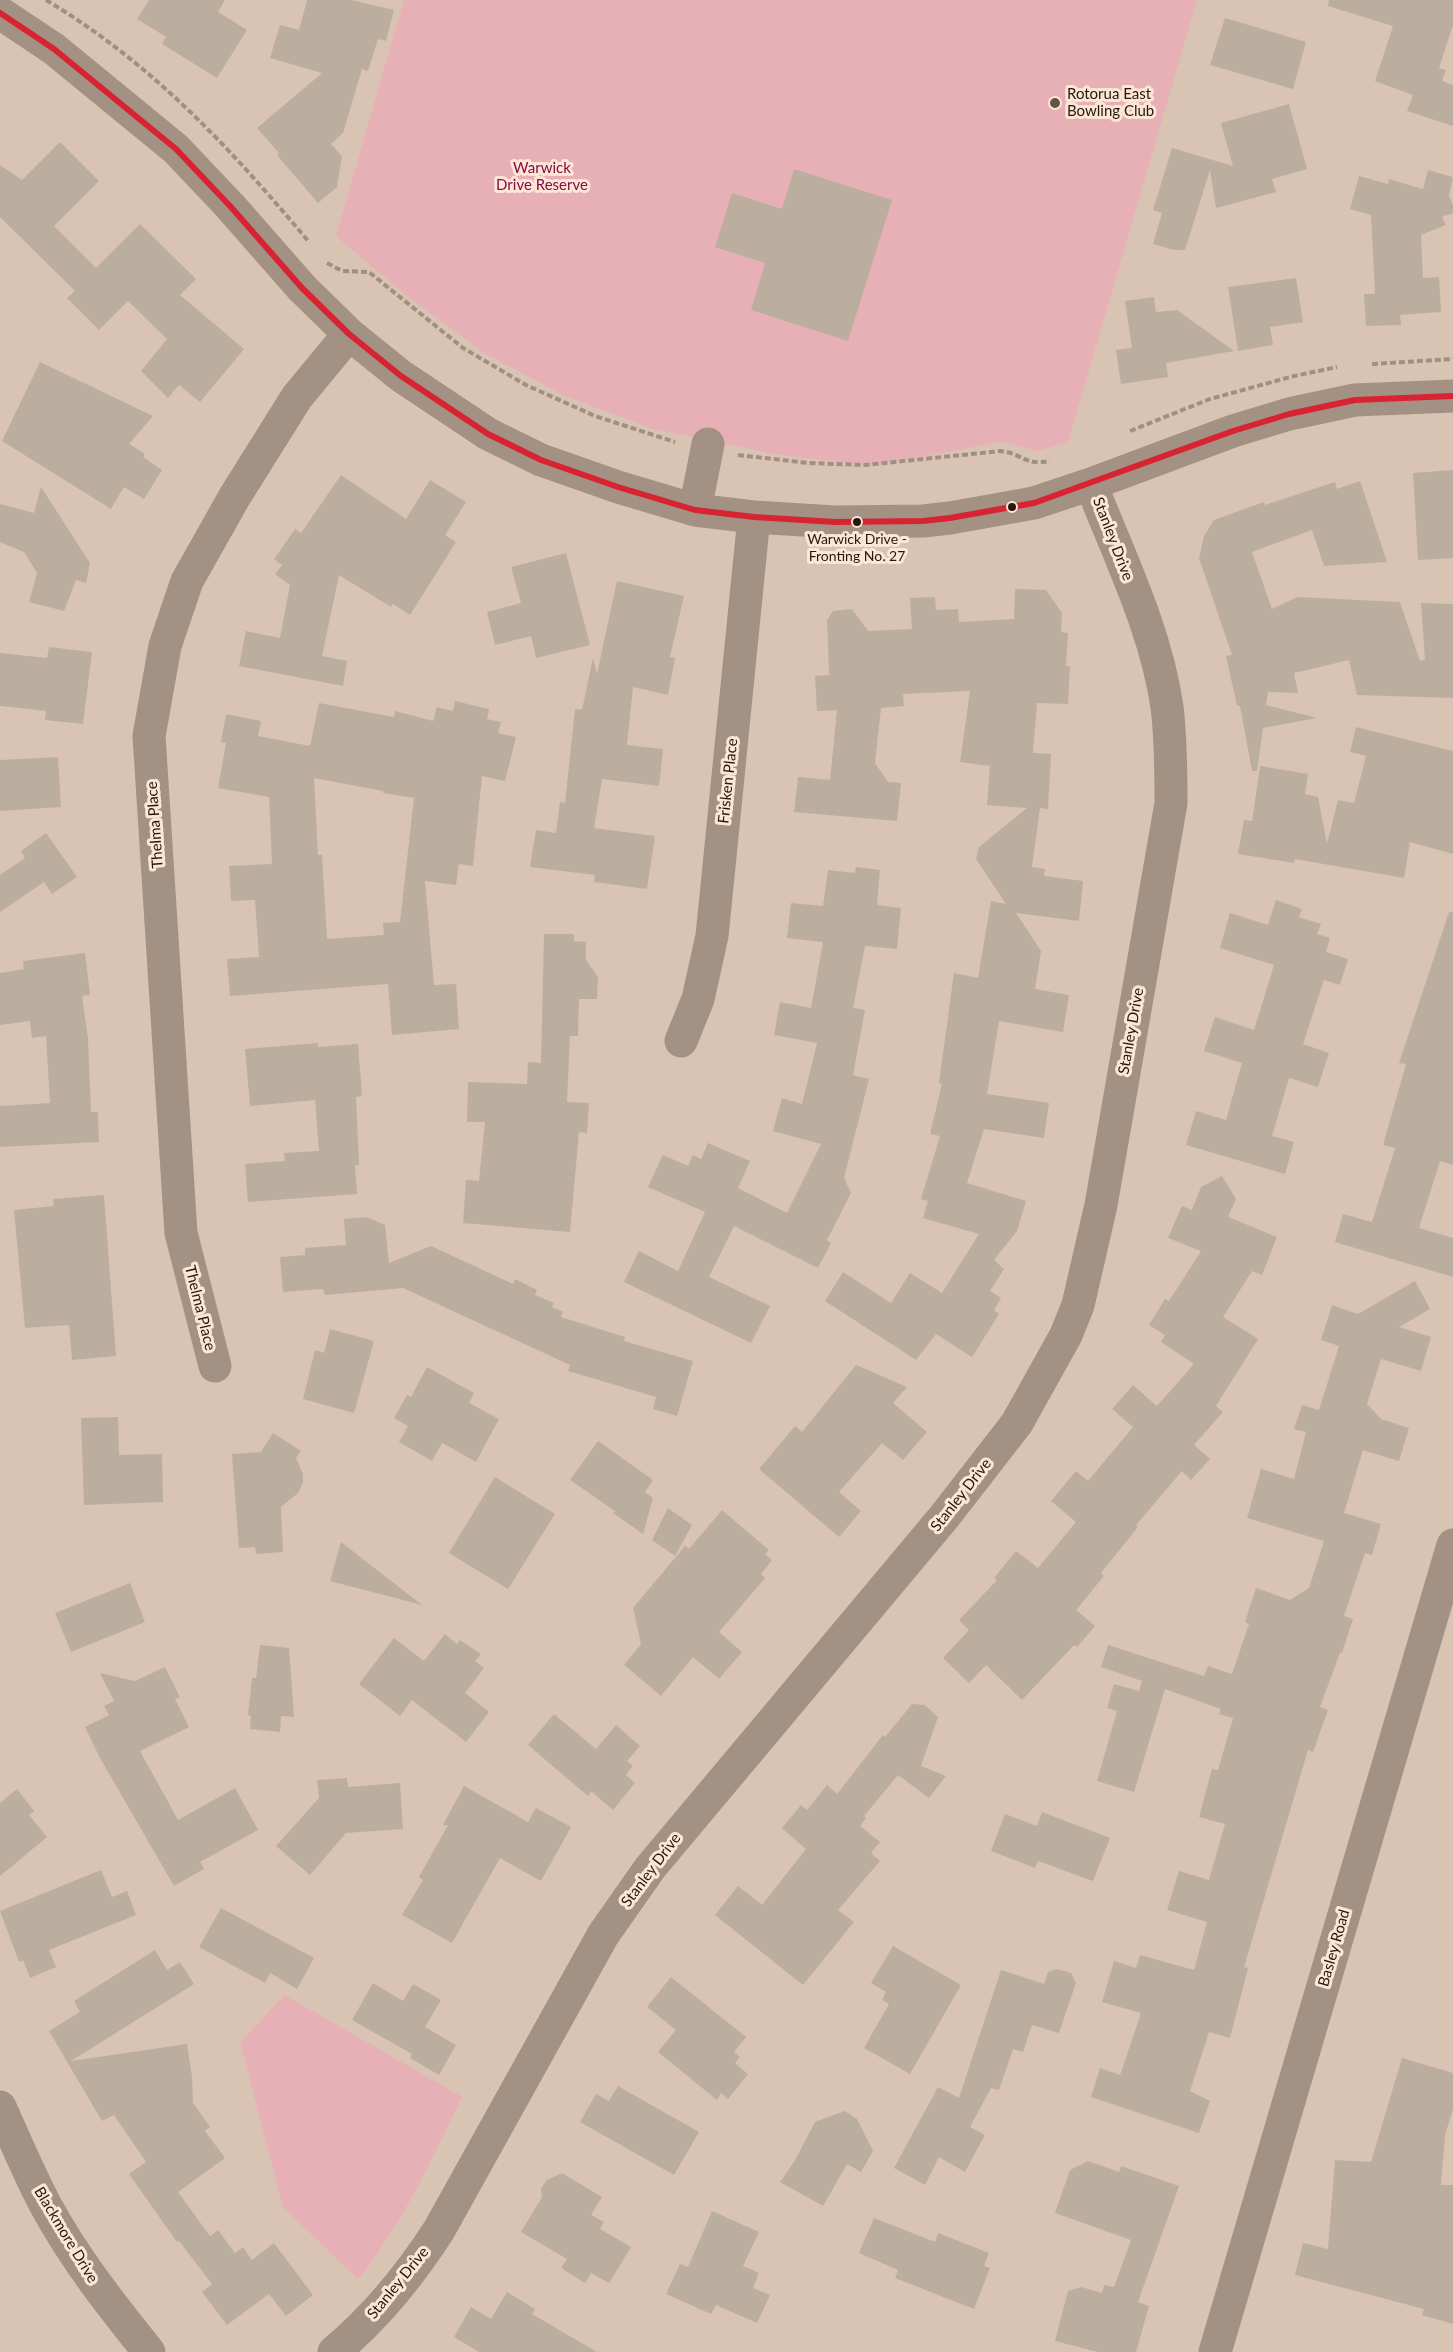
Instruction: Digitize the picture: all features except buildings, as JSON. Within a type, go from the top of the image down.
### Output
[{"type":"street","points":[[0,13],[54,48],[176,149],[302,288],[349,334],[401,376],[488,434],[552,464],[695,510],[754,517],[834,522],[923,521],[1034,503],[1233,431],[1289,414],[1355,400],[1453,396]]},
{"type":"street","name":"Thelma Place","points":[[215,1366],[181,1233],[149,735],[165,646],[187,581],[235,496],[297,397],[349,334]]},
{"type":"street","points":[[695,510],[708,447]]},
{"type":"street","name":"Stanley Drive","points":[[334,2352],[353,2336],[384,2303],[416,2265],[440,2230],[603,1935],[650,1868],[944,1517],[1017,1423],[1066,1335],[1078,1305],[1101,1205],[1171,803],[1171,758],[1167,706],[1157,664],[1143,619],[1091,484]]},
{"type":"street","name":"Frisken Place","points":[[681,1041],[698,999],[712,936],[754,517]]},
{"type":"street","name":"Basley Road","points":[[1215,2352],[1453,1545]]},
{"type":"street","name":"Blackmore Drive","points":[[0,2107],[33,2180],[65,2239],[94,2283],[149,2352]]},
{"type":"path","points":[[46,0],[124,53],[197,117],[248,170],[316,250]]},
{"type":"path","points":[[322,257],[335,269],[369,272],[463,348],[526,385],[595,416],[658,438],[788,461],[866,465],[1001,451],[1014,453],[1035,464],[1059,458]]},
{"type":"path","points":[[1368,364],[1453,359]]},
{"type":"path","points":[[1123,434],[1210,399],[1294,376],[1347,366]]},
{"type":"path","points":[[1022,458],[1025,468]]},
{"type":"green space","name":"Warwick Drive Reserve","points":[[404,0],[1197,0],[1068,442],[1037,451],[1001,442],[872,466],[773,454],[650,428],[565,396],[484,353],[402,292],[336,236]]},
{"type":"green space","points":[[285,1995],[462,2097],[428,2168],[402,2214],[358,2279],[283,2207],[240,2042]]},
{"type":"transit line","points":[[0,13],[54,49],[176,149],[302,288],[349,334],[401,376],[488,434],[541,460],[618,487],[695,510],[754,517],[835,522],[923,521],[950,518],[1034,503],[1233,431],[1289,414],[1355,400],[1453,396]]},
{"type":"place","name":"Rotorua East Bowling Club","points":[[1055,103]]},
{"type":"place","name":"Warwick Drive - Fronting No. 27","points":[[857,522]]}]
